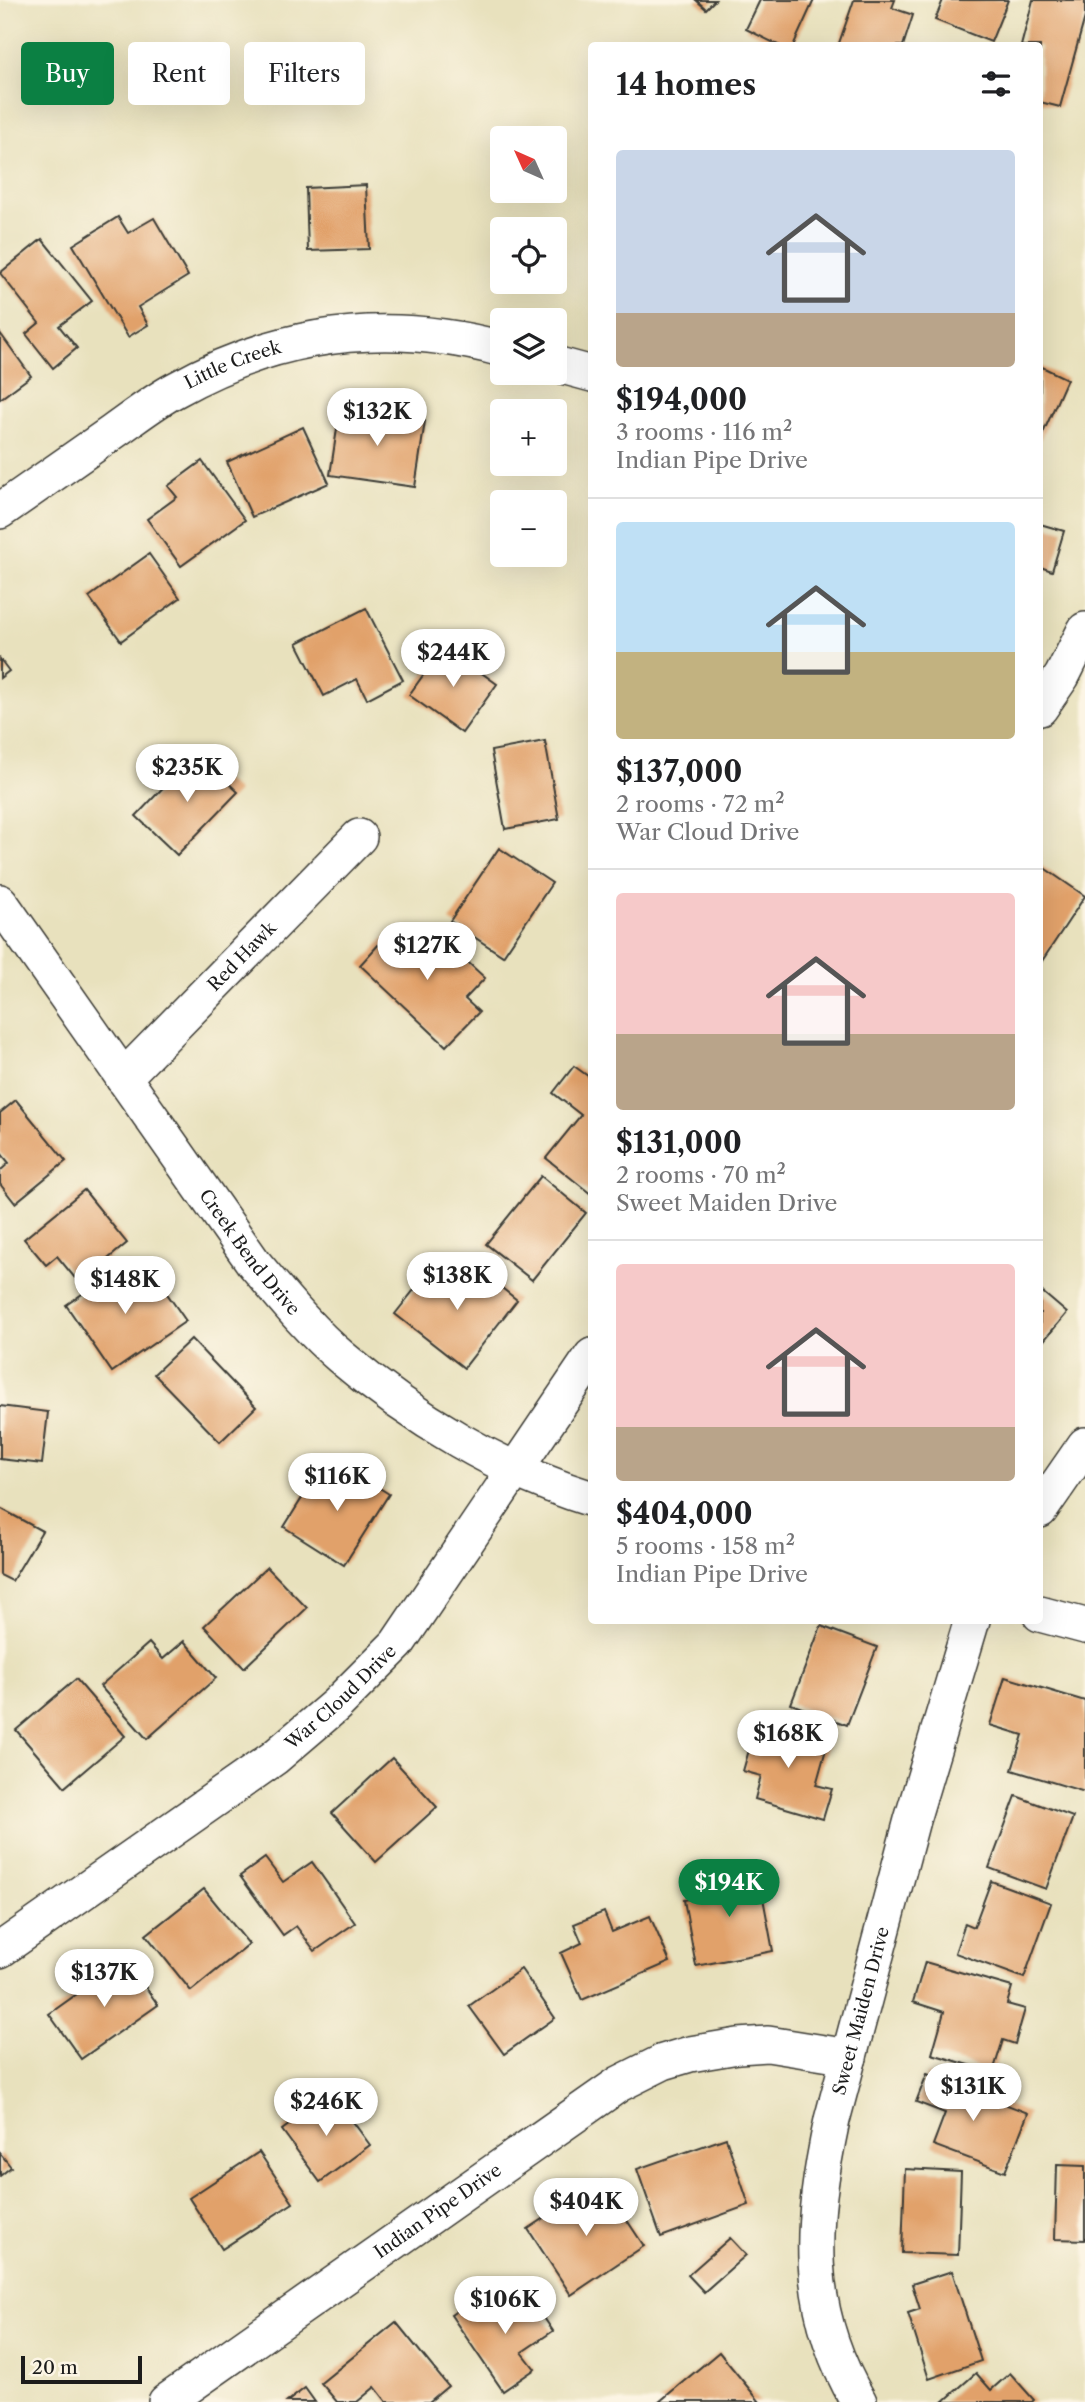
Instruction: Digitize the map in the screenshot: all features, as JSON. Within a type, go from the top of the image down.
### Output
[{"type":"street","name":"Little Creek","points":[[0,511],[172,391],[248,355],[333,335],[376,332],[420,333],[490,346]]},
{"type":"street","points":[[567,367],[588,373]]},
{"type":"street","points":[[1043,704],[1062,676],[1085,630]]},
{"type":"street","name":"Red Hawk","points":[[123,1078],[359,836]]},
{"type":"street","name":"Creek Bend Drive","points":[[0,902],[253,1262],[288,1304],[340,1356],[464,1444],[554,1488],[588,1498]]},
{"type":"street","name":"War Cloud Drive","points":[[0,1950],[274,1758],[336,1705],[397,1644],[588,1362]]},
{"type":"street","points":[[1043,1506],[1085,1445]]},
{"type":"street","points":[[1043,1615],[1085,1626]]},
{"type":"street","name":"Sweet Maiden Drive","points":[[859,2402],[832,2350],[821,2310],[815,2218],[829,2132],[912,1820],[971,1624]]},
{"type":"street","name":"Indian Pipe Drive","points":[[166,2402],[619,2084],[663,2062],[690,2054],[738,2046],[768,2044],[849,2057]]},
{"type":"building","points":[[696,0],[715,0],[706,9]]},
{"type":"building","points":[[760,0],[814,0],[795,42],[772,42],[746,29]]},
{"type":"building","points":[[854,0],[895,0],[892,8],[913,15],[904,42],[839,42]]},
{"type":"building","points":[[943,0],[1008,0],[991,42],[935,20]]},
{"type":"building","points":[[1033,0],[1085,0],[1085,17],[1060,107],[1043,103],[1043,42],[1022,42]]},
{"type":"building","points":[[366,185],[369,249],[308,251],[306,188]]},
{"type":"building","points":[[118,217],[128,233],[154,218],[188,276],[138,307],[148,325],[128,337],[73,245]]},
{"type":"building","points":[[42,239],[92,301],[59,326],[77,348],[53,368],[26,334],[39,323],[0,273]]},
{"type":"building","points":[[0,333],[31,376],[0,399]]},
{"type":"building","points":[[1043,367],[1067,379],[1043,433]]},
{"type":"building","points":[[340,409],[425,421],[415,487],[330,475]]},
{"type":"building","points":[[303,427],[329,483],[252,517],[227,462]]},
{"type":"building","points":[[202,461],[245,520],[181,566],[147,519],[177,497],[168,486]]},
{"type":"building","points":[[1043,525],[1064,531],[1052,571],[1043,568]]},
{"type":"building","points":[[149,554],[180,598],[121,641],[89,597]]},
{"type":"building","points":[[366,608],[403,680],[367,699],[357,679],[324,696],[297,643]]},
{"type":"building","points":[[444,646],[497,684],[462,733],[409,695]]},
{"type":"building","points":[[0,659],[9,671],[0,678]]},
{"type":"building","points":[[545,741],[559,819],[505,829],[491,751]]},
{"type":"building","points":[[196,753],[238,792],[177,855],[136,816]]},
{"type":"building","points":[[499,848],[552,883],[503,956],[450,921]]},
{"type":"building","points":[[1043,867],[1085,896],[1043,959]]},
{"type":"building","points":[[432,929],[485,978],[465,999],[479,1012],[446,1046],[360,965],[390,932],[411,951]]},
{"type":"building","points":[[574,1066],[588,1076],[588,1192],[546,1158],[581,1115],[553,1093]]},
{"type":"building","points":[[16,1100],[66,1161],[15,1203],[0,1184],[0,1171],[9,1163],[0,1152],[0,1113]]},
{"type":"building","points":[[541,1176],[586,1213],[532,1280],[486,1244]]},
{"type":"building","points":[[84,1190],[127,1243],[79,1283],[57,1256],[46,1265],[24,1239]]},
{"type":"building","points":[[469,1262],[517,1300],[464,1368],[395,1314],[429,1271],[449,1287]]},
{"type":"building","points":[[128,1263],[142,1284],[154,1275],[186,1321],[112,1372],[66,1305]]},
{"type":"building","points":[[1043,1293],[1067,1313],[1043,1341]]},
{"type":"building","points":[[191,1339],[256,1407],[220,1442],[154,1374]]},
{"type":"building","points":[[0,1406],[48,1412],[42,1464],[0,1459]]},
{"type":"building","points":[[338,1462],[389,1494],[344,1565],[284,1527],[314,1479],[323,1485]]},
{"type":"building","points":[[0,1508],[42,1531],[12,1581],[0,1575]]},
{"type":"building","points":[[267,1567],[307,1608],[244,1668],[204,1626]]},
{"type":"building","points":[[821,1626],[877,1647],[847,1725],[791,1704]]},
{"type":"building","points":[[184,1641],[216,1678],[147,1739],[100,1686],[149,1643],[163,1659]]},
{"type":"building","points":[[1005,1677],[1085,1701],[1085,1792],[1012,1770],[1023,1735],[990,1725]]},
{"type":"building","points":[[76,1679],[125,1736],[65,1787],[16,1730]]},
{"type":"building","points":[[757,1722],[828,1742],[816,1785],[832,1789],[823,1819],[755,1799],[761,1776],[743,1771]]},
{"type":"building","points":[[392,1758],[437,1807],[376,1862],[332,1813]]},
{"type":"building","points":[[1016,1796],[1073,1817],[1046,1889],[989,1868]]},
{"type":"building","points":[[265,1858],[283,1882],[312,1862],[355,1923],[315,1951],[296,1926],[283,1935],[240,1876]]},
{"type":"building","points":[[757,1866],[773,1951],[696,1966],[684,1900],[713,1894],[710,1875]]},
{"type":"building","points":[[991,1881],[1051,1903],[1024,1978],[955,1953],[965,1923],[974,1927]]},
{"type":"building","points":[[204,1889],[249,1944],[191,1991],[146,1935]]},
{"type":"building","points":[[604,1912],[612,1932],[650,1916],[670,1962],[582,2000],[561,1953],[582,1943],[574,1924]]},
{"type":"building","points":[[126,1959],[158,2005],[81,2059],[49,2014]]},
{"type":"building","points":[[925,1962],[1012,1987],[1007,2004],[1025,2009],[1015,2044],[1003,2040],[993,2072],[932,2054],[944,2012],[913,2002]]},
{"type":"building","points":[[521,1969],[555,2018],[504,2054],[469,2006]]},
{"type":"building","points":[[927,2074],[1028,2113],[1005,2172],[933,2145],[945,2113],[916,2102]]},
{"type":"building","points":[[332,2093],[370,2145],[320,2182],[282,2130]]},
{"type":"building","points":[[726,2138],[749,2205],[661,2237],[637,2169]]},
{"type":"building","points":[[259,2152],[293,2203],[222,2249],[189,2198]]},
{"type":"building","points":[[0,2153],[11,2167],[0,2176]]},
{"type":"building","points":[[1057,2165],[1085,2166],[1085,2240],[1055,2239]]},
{"type":"building","points":[[905,2169],[961,2172],[958,2255],[902,2253]]},
{"type":"building","points":[[601,2181],[644,2246],[571,2295],[528,2229]]},
{"type":"building","points":[[730,2238],[746,2255],[704,2292],[688,2275]]},
{"type":"building","points":[[952,2271],[981,2361],[929,2379],[908,2313],[920,2309],[912,2284]]},
{"type":"building","points":[[523,2287],[553,2331],[522,2352],[535,2369],[503,2391],[451,2315],[467,2304],[477,2317]]},
{"type":"building","points":[[396,2322],[448,2386],[429,2402],[387,2402],[375,2387],[357,2402],[337,2402],[321,2383]]},
{"type":"building","points":[[719,2352],[760,2402],[659,2402]]},
{"type":"building","points":[[976,2373],[991,2390],[1010,2373],[1034,2400],[943,2402]]},
{"type":"building","points":[[305,2388],[315,2402],[287,2402]]}]
